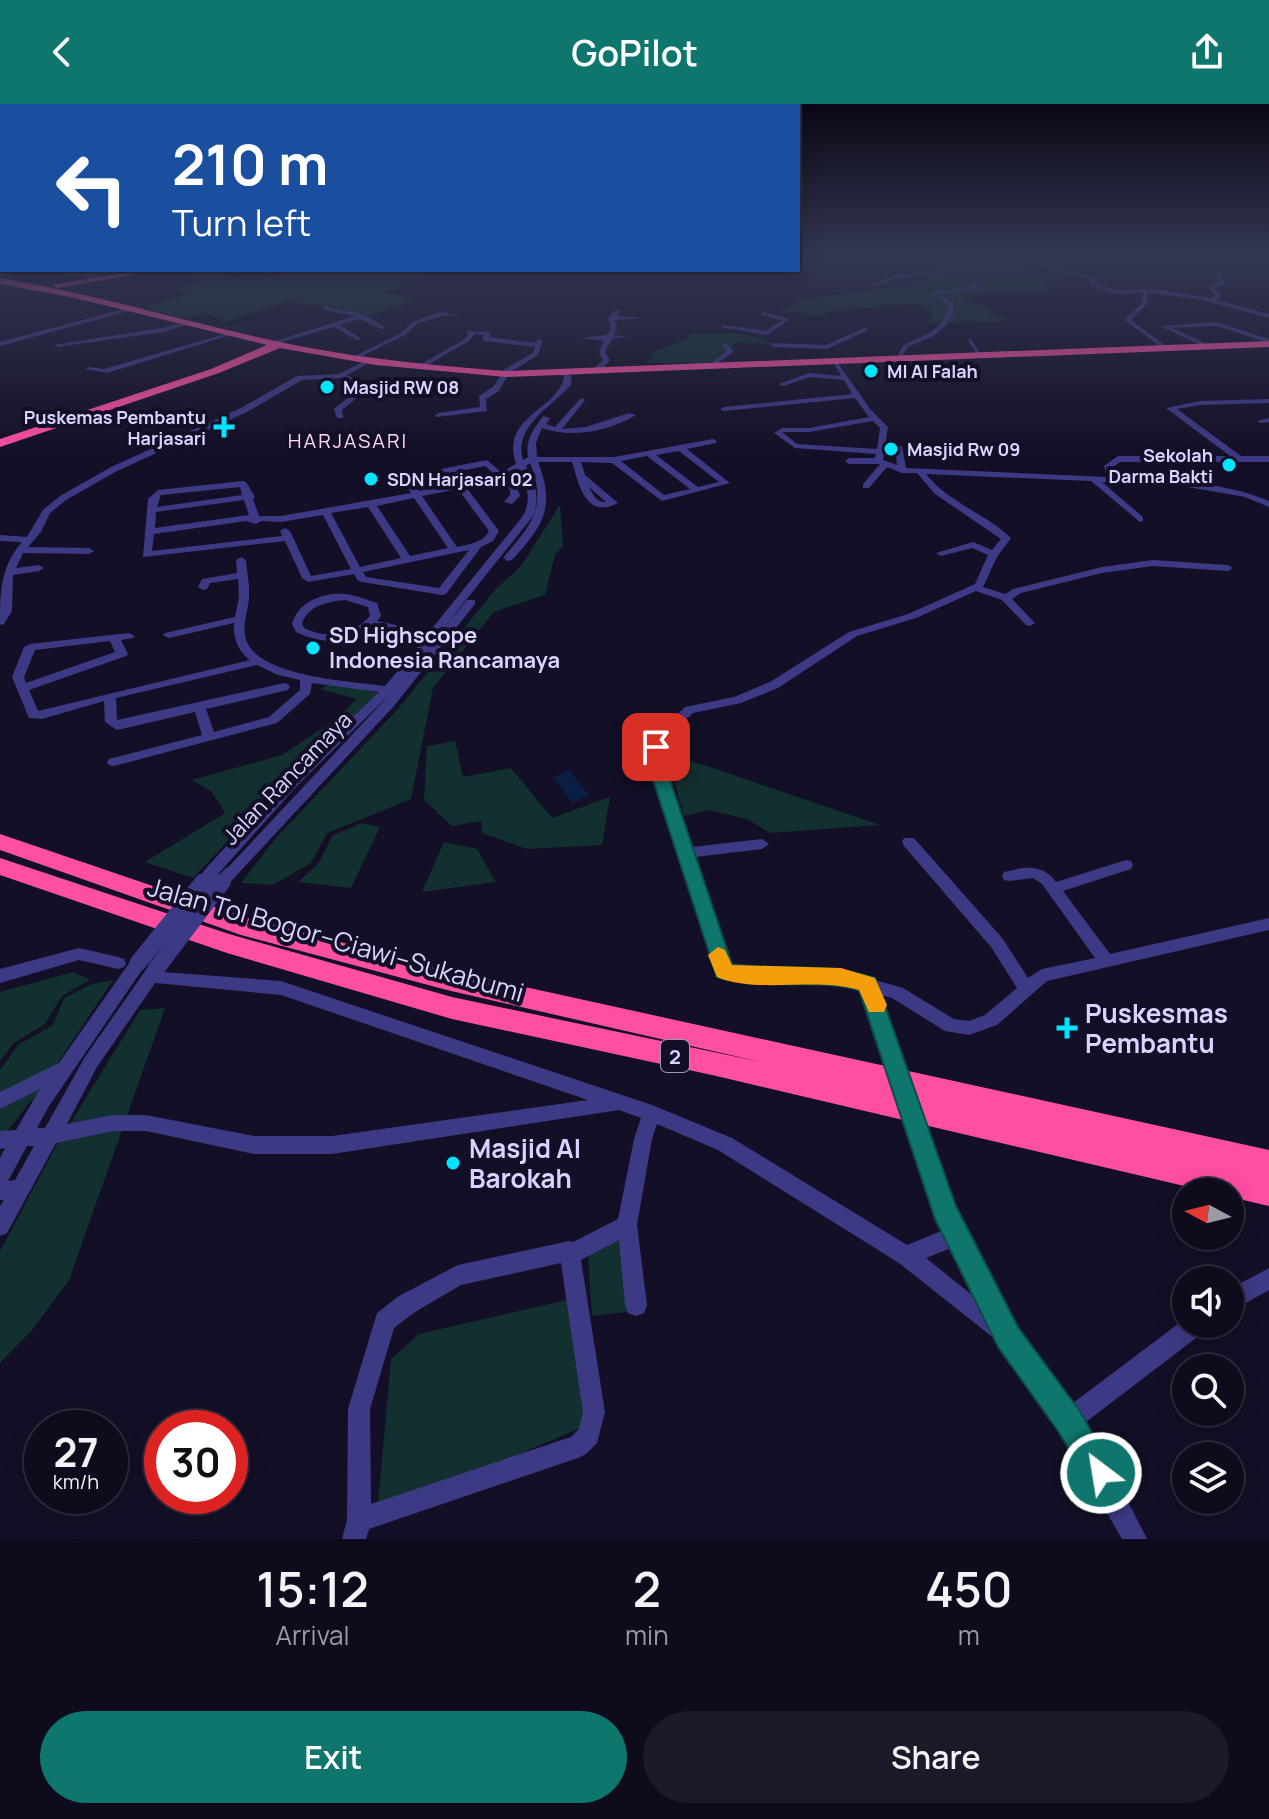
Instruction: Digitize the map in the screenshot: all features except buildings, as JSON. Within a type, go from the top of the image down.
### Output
[{"type":"highway","points":[[182,322],[354,357],[422,366],[507,373],[611,369]]},
{"type":"highway","points":[[194,322],[235,333],[256,348]]},
{"type":"highway","points":[[0,440],[256,348],[279,343],[299,349]]},
{"type":"highway","points":[[569,371],[1269,343]]},
{"type":"highway","points":[[0,458],[256,348],[299,349],[354,357]]},
{"type":"highway","points":[[372,360],[507,373]]},
{"type":"highway","points":[[0,440],[160,390]]},
{"type":"highway","name":"Jalan Tol Bogor–Ciawi–Sukabumi","points":[[0,842],[78,871],[98,890],[227,943],[452,1008],[712,1063],[1269,1191]]},
{"type":"highway","name":"Jalan Tol Bogor–Ciawi–Sukabumi","points":[[0,866],[58,887],[98,890],[447,980],[791,1054],[997,1104],[1269,1164]]},
{"type":"street","points":[[0,344],[39,329],[80,322]]},
{"type":"street","points":[[317,322],[334,325],[358,339]]},
{"type":"street","points":[[279,343],[346,322]]},
{"type":"street","points":[[361,322],[372,332]]},
{"type":"street","points":[[366,322],[383,328]]},
{"type":"street","points":[[354,357],[403,334],[417,322]]},
{"type":"street","points":[[597,370],[607,360],[602,352],[613,322]]},
{"type":"street","points":[[723,327],[767,333],[783,322]]},
{"type":"street","points":[[899,357],[905,346],[938,333],[945,322]]},
{"type":"street","points":[[1130,322],[1163,346]]},
{"type":"street","points":[[57,345],[163,330],[186,323]]},
{"type":"street","points":[[1205,345],[1163,326],[1219,324],[1269,343]]},
{"type":"street","points":[[39,329],[50,336]]},
{"type":"street","points":[[773,345],[830,346],[866,329]]},
{"type":"street","points":[[422,366],[467,340],[471,332],[486,332],[486,340],[539,343],[534,356],[507,373],[496,389],[482,398],[484,409],[439,415]]},
{"type":"street","points":[[89,369],[104,371],[235,333]]},
{"type":"street","points":[[767,333],[778,362]]},
{"type":"street","points":[[583,338],[625,337]]},
{"type":"street","points":[[811,348],[819,343],[815,337]]},
{"type":"street","points":[[969,340],[979,354]]},
{"type":"street","points":[[711,365],[731,352],[725,344]]},
{"type":"street","points":[[136,351],[158,347],[166,352]]},
{"type":"street","points":[[811,348],[815,361]]},
{"type":"street","points":[[342,376],[372,360]]},
{"type":"street","points":[[833,360],[871,419],[884,427],[881,459],[866,486]]},
{"type":"street","name":"Jalan Rancamaya","points":[[0,1226],[9,1190],[48,1136],[91,1062],[159,973],[222,872],[291,784],[388,690],[537,520],[543,492],[533,463],[531,439],[576,385],[569,371]]},
{"type":"street","name":"Jalan Rancamaya","points":[[0,1176],[9,1139],[138,963],[222,872],[378,717],[529,512],[533,497],[517,467],[519,436],[566,386],[569,371]]},
{"type":"street","points":[[783,384],[807,375],[843,378]]},
{"type":"street","points":[[0,622],[7,611],[5,574],[52,506],[110,471],[244,410],[300,378],[342,376],[350,379],[349,386],[362,391],[338,409],[340,416]]},
{"type":"street","points":[[724,409],[779,409],[854,396]]},
{"type":"street","points":[[558,431],[581,400]]},
{"type":"street","points":[[1239,459],[1170,408],[1200,403],[1269,401]]},
{"type":"street","points":[[558,431],[586,430],[632,415]]},
{"type":"street","points":[[871,419],[780,432],[795,446],[881,459],[902,470],[1208,486],[1247,495],[1269,504]]},
{"type":"street","points":[[541,425],[558,431],[572,443]]},
{"type":"street","points":[[150,534],[258,519],[281,519],[371,504],[502,476],[517,467],[533,463],[614,460],[713,441]]},
{"type":"street","points":[[899,448],[902,470]]},
{"type":"street","points":[[614,460],[662,498],[726,481],[682,449]]},
{"type":"street","points":[[647,452],[697,490]]},
{"type":"street","points":[[849,461],[881,459]]},
{"type":"street","points":[[1112,480],[1108,466],[1118,459],[1269,459]]},
{"type":"street","points":[[571,461],[581,476]]},
{"type":"street","points":[[454,550],[406,481],[410,477],[483,463],[502,476],[515,492],[509,502]]},
{"type":"street","points":[[920,472],[940,495],[977,515],[1005,537],[1005,543],[994,554],[976,588],[912,616],[853,634],[777,684],[740,699],[696,708],[681,716],[655,752],[724,971],[763,977],[802,974],[841,977],[871,993],[897,993],[935,1018],[961,1029],[991,1020],[1042,976],[1269,924]]},
{"type":"street","points":[[1092,478],[1140,519]]},
{"type":"street","points":[[258,519],[243,484],[160,493],[154,497],[147,553],[150,556],[287,538]]},
{"type":"street","points":[[281,519],[308,579],[402,560],[423,565],[432,555],[478,545],[490,539],[494,528],[461,486]]},
{"type":"street","points":[[152,510],[250,497]]},
{"type":"street","points":[[371,504],[402,560]]},
{"type":"street","points":[[326,512],[357,570],[366,580],[442,592],[478,545]]},
{"type":"street","points":[[0,538],[30,540]]},
{"type":"street","points":[[941,553],[973,545],[994,554]]},
{"type":"street","points":[[20,550],[89,551]]},
{"type":"street","points":[[241,560],[244,600],[239,619],[242,646],[257,662],[274,670],[306,677],[388,690]]},
{"type":"street","points":[[1006,598],[1017,591],[1102,570],[1153,563],[1228,568]]},
{"type":"street","points":[[5,574],[39,568]]},
{"type":"street","points":[[203,587],[206,581],[243,575]]},
{"type":"street","points":[[976,588],[1006,598],[1030,623]]},
{"type":"street","points":[[374,620],[373,605],[366,601],[333,598],[303,611],[297,624],[307,634],[329,638],[354,634],[374,620],[440,634]]},
{"type":"street","points":[[169,635],[239,619]]},
{"type":"street","points":[[129,636],[32,646],[18,677],[35,716],[110,696],[139,682],[159,684],[257,662]]},
{"type":"street","points":[[22,689],[122,654],[114,638]]},
{"type":"street","points":[[114,762],[278,718],[306,691],[306,677]]},
{"type":"street","points":[[110,696],[111,722],[117,726],[284,687]]},
{"type":"street","points":[[200,708],[209,737]]},
{"type":"street","points":[[909,842],[997,943],[1026,989]]},
{"type":"street","points":[[685,853],[762,844]]},
{"type":"street","points":[[1054,888],[1126,865]]},
{"type":"street","points":[[1009,876],[1035,872],[1054,888],[1107,962]]},
{"type":"street","points":[[0,976],[79,954],[118,963]]},
{"type":"street","points":[[159,973],[281,988],[652,1113],[725,1144],[906,1256],[1008,1337]]},
{"type":"street","points":[[871,993],[928,1154],[936,1190],[1008,1337],[1069,1420],[1135,1539]]},
{"type":"street","points":[[0,1101],[63,1069],[91,1062]]},
{"type":"street","points":[[9,1139],[48,1136],[113,1123],[146,1123],[263,1146],[332,1145],[618,1104]]},
{"type":"street","points":[[636,1305],[627,1225],[643,1139],[652,1113]]},
{"type":"street","points":[[571,1254],[627,1225]]},
{"type":"street","points":[[906,1256],[958,1235]]},
{"type":"street","points":[[569,1251],[594,1412],[589,1435],[578,1446],[357,1530],[359,1409],[385,1321],[407,1304],[458,1275],[569,1251]]},
{"type":"street","points":[[1244,1293],[1269,1278]]},
{"type":"street","points":[[1069,1420],[1177,1338]]},
{"type":"green space","points":[[225,322],[219,324],[245,328],[241,330],[215,325]]},
{"type":"green space","points":[[737,333],[768,340],[769,344],[734,343],[732,352],[707,363],[645,363],[653,358],[650,353],[689,338],[690,334]]},
{"type":"green space","points":[[560,505],[563,546],[555,555],[545,595],[494,612],[433,688],[411,799],[327,833],[311,863],[273,885],[241,883],[276,838],[396,711],[496,589],[521,566]]},
{"type":"green space","points":[[332,683],[380,693],[242,826],[193,878],[145,862],[225,813],[212,792],[192,780],[282,755],[333,721],[357,699],[320,689]]},
{"type":"green space","points":[[455,741],[463,777],[511,768],[552,818],[610,797],[602,845],[527,849],[482,833],[481,821],[452,826],[424,800],[427,746]]},
{"type":"green space","points":[[680,757],[880,825],[770,833],[747,819],[708,810],[684,816],[674,781]]},
{"type":"green space","points":[[362,823],[380,827],[351,888],[298,882],[318,864],[333,835]]},
{"type":"green space","points":[[444,842],[477,849],[496,882],[422,892]]},
{"type":"green space","points":[[73,972],[90,980],[62,996],[45,1024],[14,1043],[0,1061],[0,992]]},
{"type":"green space","points":[[113,980],[53,1070],[48,1087],[29,1103],[7,1132],[0,1133],[0,1070],[18,1045],[53,1025],[64,998],[92,984]]},
{"type":"green space","points":[[165,1008],[69,1280],[33,1329],[0,1363],[0,1251],[55,1148],[140,1010]]},
{"type":"green space","points":[[631,1236],[635,1311],[592,1316],[588,1255],[591,1247]]},
{"type":"green space","points":[[571,1299],[585,1426],[377,1515],[391,1359],[419,1334]]},
{"type":"water","points":[[569,770],[589,795],[573,803],[553,778]]},
{"type":"slow traffic","points":[[718,955],[724,971],[729,973],[763,977],[802,974],[841,977],[868,984],[876,1005]]},
{"type":"place","name":"MI Al Falah","points":[[871,371]]},
{"type":"place","name":"Masjid RW 08","points":[[327,387]]},
{"type":"place","name":"Puskemas Pembantu Harjasari","points":[[224,427]]},
{"type":"place","name":"Masjid Rw 09","points":[[891,449]]},
{"type":"place","name":"Sekolah Darma Bakti","points":[[1229,465]]},
{"type":"place","name":"SDN Harjasari 02","points":[[371,479]]},
{"type":"place","name":"SD Highscope Indonesia Rancamaya","points":[[313,648]]},
{"type":"place","name":"Puskesmas Pembantu","points":[[1067,1028]]},
{"type":"place","name":"Masjid Al Barokah","points":[[453,1163]]},
{"type":"district","name":"HARJASARI","points":[[348,440]]},
{"type":"route","points":[[656,747],[660,777],[724,971],[763,977],[802,974],[841,977],[868,984],[945,1211],[1008,1337],[1069,1420],[1101,1473]]}]
